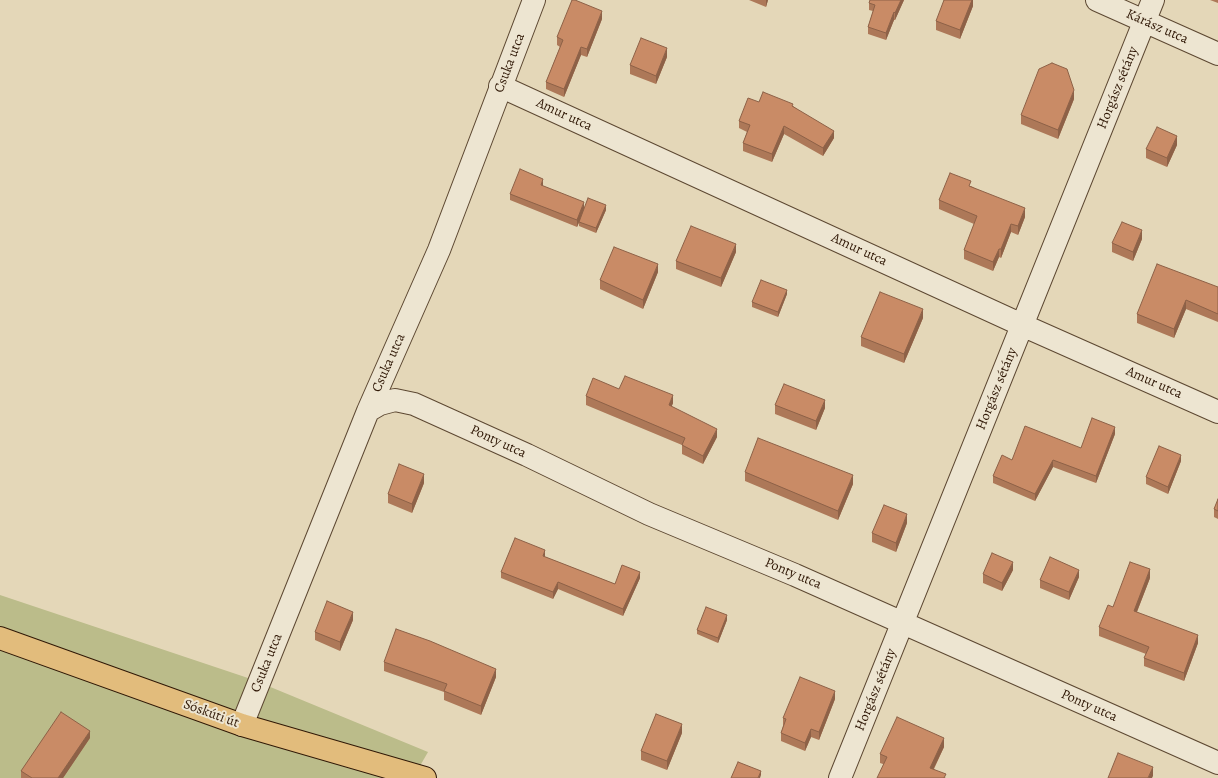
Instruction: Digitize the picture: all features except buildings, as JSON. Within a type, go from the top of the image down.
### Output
[{"type":"main road","name":"Sóskúti út","points":[[0,638],[242,725],[425,778]]},
{"type":"street","name":"Csuka utca","points":[[242,725],[368,410],[439,250],[500,86],[534,0]]},
{"type":"street","name":"Kárász utca","points":[[1097,0],[1218,54]]},
{"type":"street","name":"Horgász sétány","points":[[840,778],[1153,0]]},
{"type":"street","name":"Amur utca","points":[[500,86],[1022,325],[1218,412]]},
{"type":"street","name":"Ponty utca","points":[[368,410],[380,404],[395,400],[414,404],[527,455],[649,514],[795,574],[1218,763]]},
{"type":"green space","points":[[0,595],[251,679],[428,752],[413,778],[0,778]]}]
